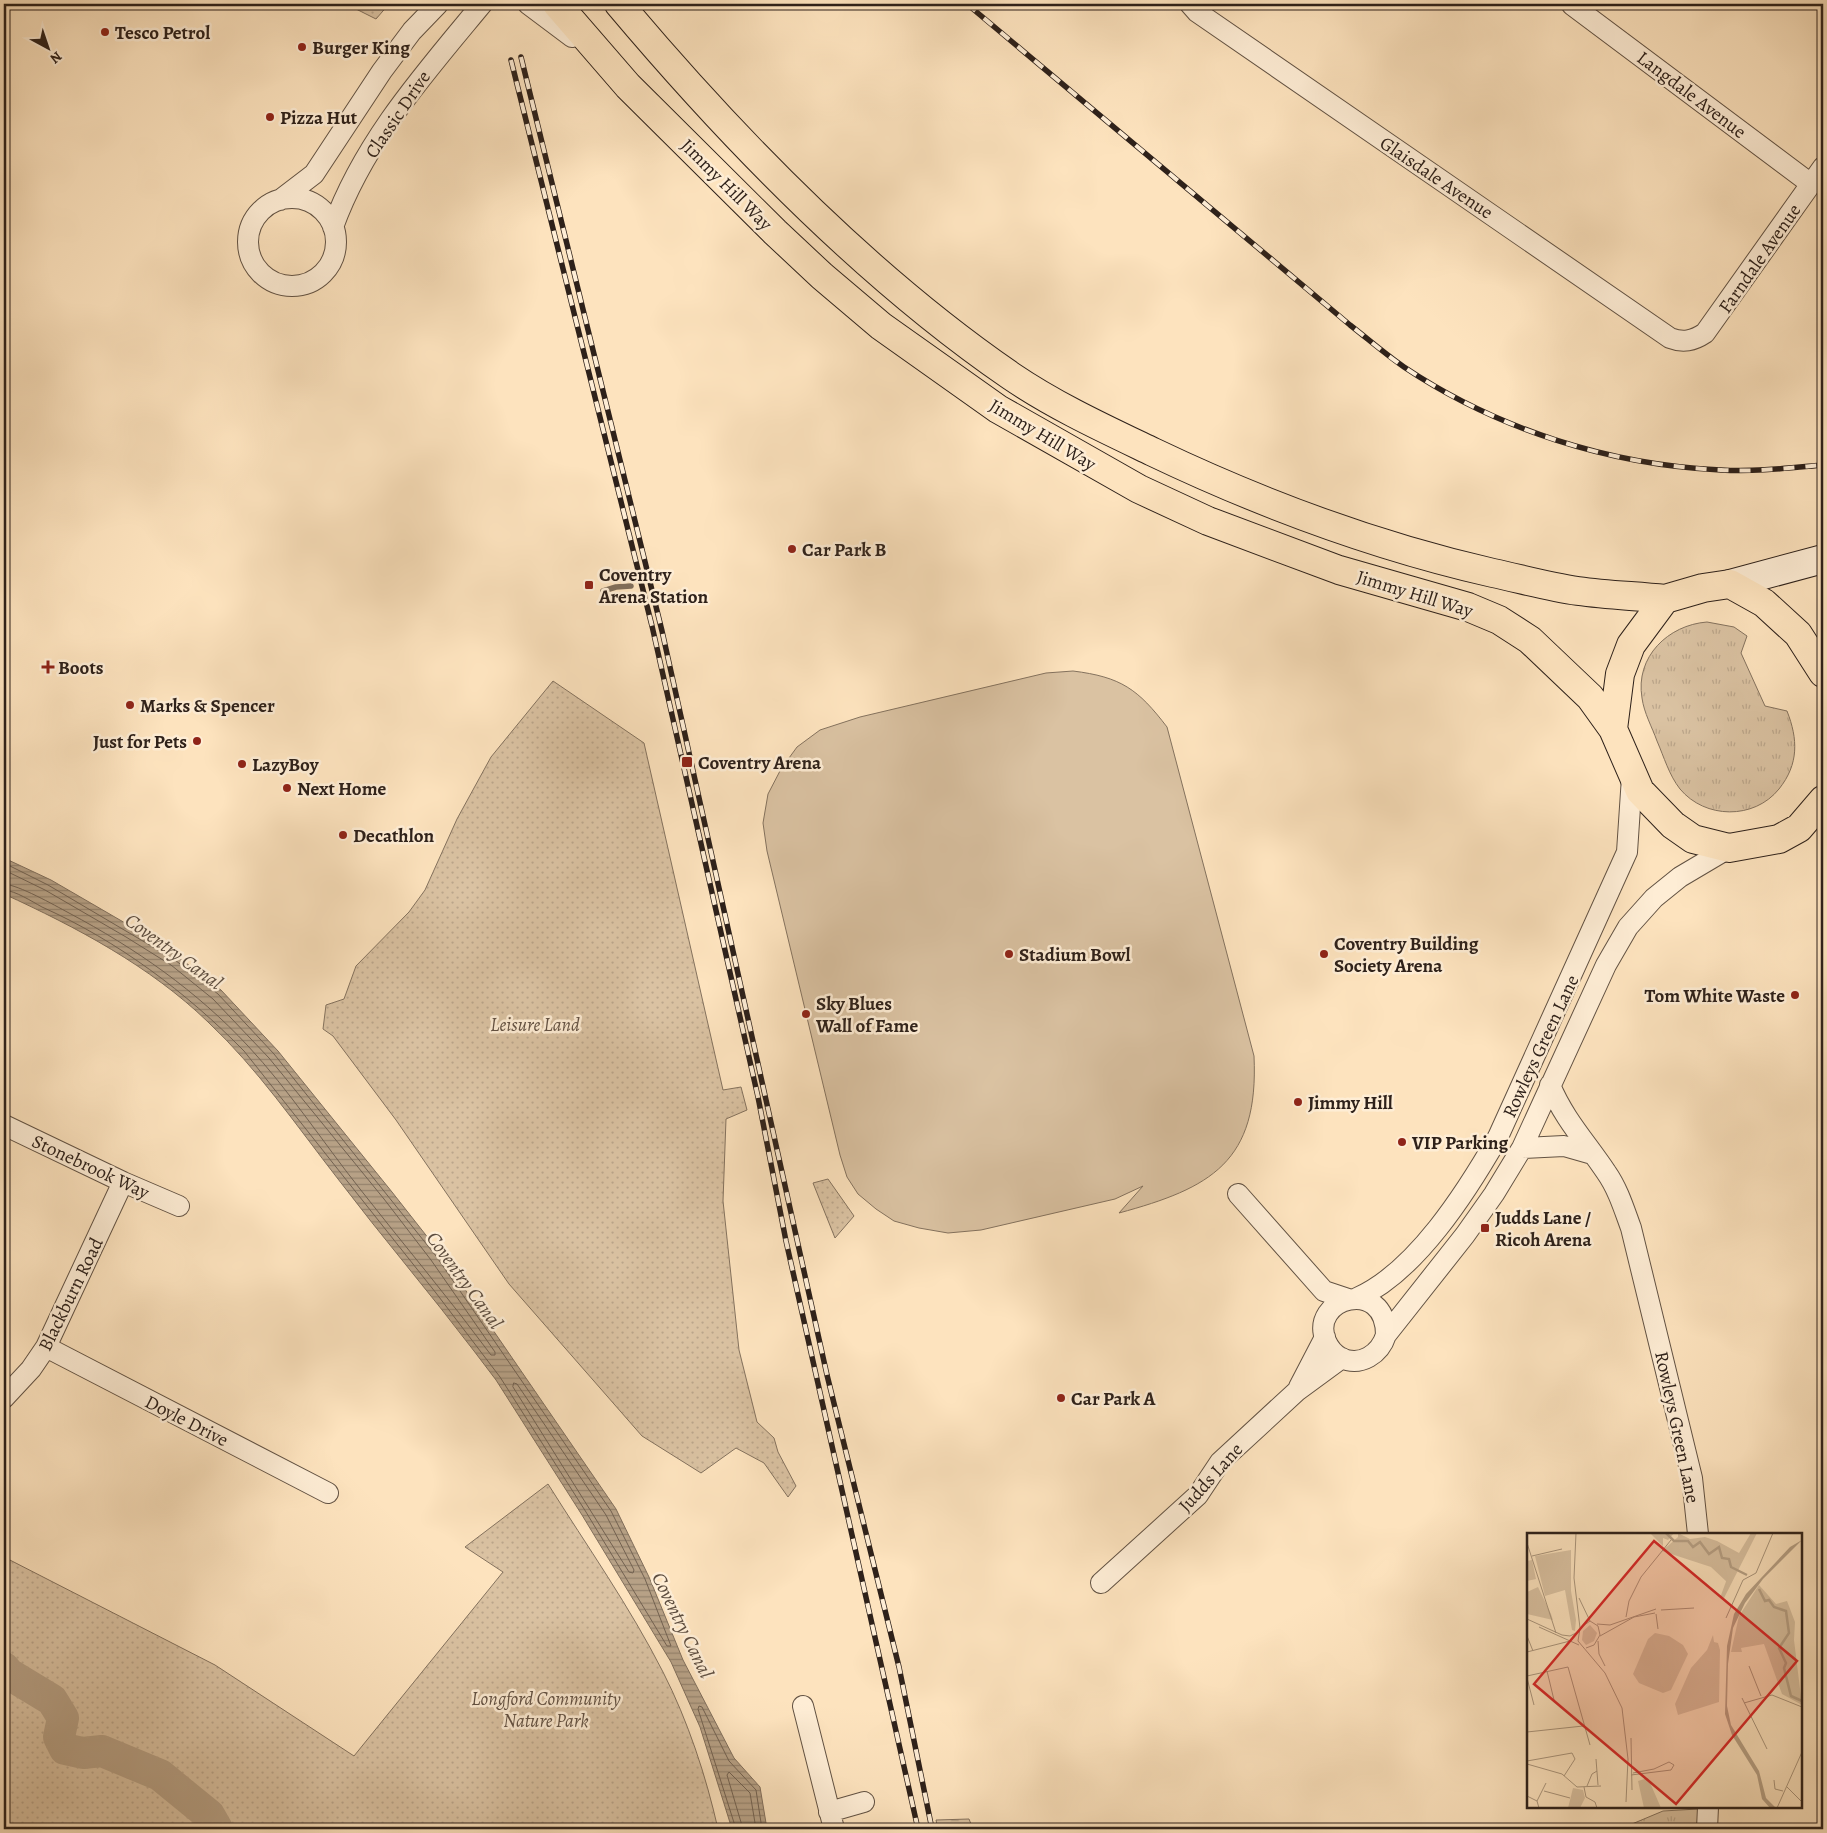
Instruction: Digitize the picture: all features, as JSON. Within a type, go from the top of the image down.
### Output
[{"type":"highway","name":"Jimmy Hill Way","points":[[557,4],[628,86],[822,276],[881,326],[998,409],[1139,489],[1208,521],[1330,567],[1468,607],[1499,620],[1530,640],[1590,697],[1613,729]]},
{"type":"highway","points":[[571,4],[628,86]]},
{"type":"highway","name":"Jimmy Hill Way","points":[[619,4],[744,142],[877,270],[927,314],[1040,395],[1183,466],[1270,504],[1359,536],[1445,562],[1567,589],[1665,599]]},
{"type":"highway","points":[[1823,665],[1798,634],[1764,603],[1730,584],[1703,588],[1665,599],[1631,645],[1620,674],[1613,729],[1632,777],[1650,804],[1672,825],[1693,839],[1729,848],[1811,831],[1823,800]]},
{"type":"street","points":[[528,4],[556,23],[628,86]]},
{"type":"street","name":"Glaisdale Avenue","points":[[1190,4],[1197,12],[1670,338],[1678,341],[1688,341]]},
{"type":"street","name":"Langdale Avenue","points":[[1572,5],[1811,184]]},
{"type":"street","name":"Classic Drive","points":[[333,227],[345,193],[390,118],[440,51],[483,6]]},
{"type":"street","points":[[280,200],[294,198],[309,202],[322,210],[333,227],[335,239],[333,255],[320,275],[310,281],[294,285],[281,284],[269,279],[259,271],[252,260],[248,243],[249,232],[260,212],[280,200],[314,174],[382,71],[434,7]]},
{"type":"street","name":"Farndale Avenue","points":[[1688,341],[1705,333],[1823,168]]},
{"type":"street","points":[[1730,584],[1819,559]]},
{"type":"street","name":"Rowleys Green Lane","points":[[1353,1299],[1377,1290],[1447,1218],[1474,1180],[1498,1137],[1627,852],[1632,777]]},
{"type":"street","name":"Rowleys Green Lane","points":[[1386,1335],[1475,1222],[1522,1148],[1606,965],[1628,927],[1654,898],[1680,877],[1729,848]]},
{"type":"street","name":"Rowleys Green Lane","points":[[1550,1085],[1560,1109],[1607,1172],[1631,1228],[1692,1478],[1698,1533]]},
{"type":"street","name":"Stonebrook Way","points":[[4,1125],[179,1206]]},
{"type":"street","name":"Rowleys Green Lane","points":[[1522,1148],[1564,1146],[1592,1154]]},
{"type":"street","name":"Blackburn Road","points":[[4,1398],[31,1368],[46,1347],[124,1182]]},
{"type":"street","points":[[1238,1194],[1281,1246],[1294,1255],[1324,1292],[1372,1304],[1382,1315],[1386,1335],[1382,1345],[1369,1358],[1360,1361],[1342,1358],[1334,1353],[1314,1300],[1284,1263],[1281,1246]]},
{"type":"street","points":[[1324,1330],[1331,1310],[1338,1303],[1353,1299]]},
{"type":"street","name":"Judds Lane","points":[[1297,1391],[1324,1330]]},
{"type":"street","name":"Doyle Drive","points":[[46,1347],[328,1493]]},
{"type":"street","name":"Judds Lane","points":[[1101,1583],[1198,1495],[1220,1462],[1297,1391],[1342,1358]]},
{"type":"street","points":[[803,1706],[831,1820],[864,1802]]},
{"type":"street","points":[[1708,1808],[1708,1829]]},
{"type":"green space","points":[[346,4],[389,4],[376,19]]},
{"type":"green space","points":[[1707,622],[1734,627],[1747,636],[1741,653],[1765,706],[1787,711],[1795,741],[1793,761],[1786,780],[1769,799],[1743,811],[1730,812],[1702,806],[1690,799],[1680,789],[1667,766],[1643,704],[1641,683],[1644,669],[1649,657],[1657,646],[1679,629]]},
{"type":"green space","name":"Stadium Bowl","points":[[1073,671],[1104,677],[1127,687],[1147,703],[1167,727],[1254,1056],[1253,1092],[1248,1122],[1238,1146],[1223,1165],[1203,1180],[1180,1193],[1119,1213],[1143,1186],[1115,1199],[981,1230],[948,1233],[894,1221],[858,1194],[847,1177],[840,1155],[767,851],[763,823],[768,794],[781,769],[797,747],[820,730],[860,717],[1046,673]]},
{"type":"green space","name":"Leisure Land","points":[[553,681],[644,743],[723,1090],[741,1087],[747,1110],[726,1119],[723,1201],[739,1350],[757,1422],[774,1438],[778,1452],[796,1486],[788,1497],[764,1463],[736,1448],[701,1473],[642,1436],[509,1284],[396,1120],[333,1036],[323,1029],[326,1005],[344,999],[356,966],[409,912],[425,890],[457,819],[491,757]]},
{"type":"green space","points":[[828,1179],[854,1216],[835,1238],[813,1183]]},
{"type":"green space","name":"Longford Community Nature Park","points":[[548,1484],[622,1600],[663,1672],[695,1749],[718,1829],[4,1829],[4,1557],[215,1665],[354,1756],[503,1572],[465,1547]]},
{"type":"green space","points":[[1698,1809],[1697,1829],[1620,1829],[1663,1811]]},
{"type":"green space","points":[[969,1819],[973,1829],[938,1829],[936,1820]]},
{"type":"water","points":[[4,858],[51,880],[132,927],[177,956],[221,990],[278,1051],[440,1253],[616,1509],[649,1577],[683,1660],[734,1758],[760,1787],[767,1829],[732,1829],[700,1727],[671,1662],[582,1515],[496,1380],[276,1098],[226,1040],[186,1002],[162,983],[85,934],[4,894]]},
{"type":"waterway","points":[[655,579],[665,576]]},
{"type":"waterway","points":[[603,591],[616,587],[631,586]]},
{"type":"waterway","points":[[4,1668],[9,1674],[52,1700],[63,1718],[59,1737],[65,1749],[83,1753],[102,1751],[160,1775],[209,1815],[217,1829]]},
{"type":"railway","points":[[967,4],[1350,325],[1404,367],[1477,409],[1555,440],[1637,461],[1721,470],[1823,465]]},
{"type":"railway","points":[[521,57],[662,631],[827,1375],[899,1667],[932,1829]]},
{"type":"railway","points":[[511,60],[652,626],[758,1097],[786,1241],[918,1829]]},
{"type":"place","name":"Tesco Petrol","points":[[105,32]]},
{"type":"place","name":"Burger King","points":[[302,47]]},
{"type":"place","name":"Pizza Hut","points":[[270,117]]},
{"type":"place","name":"Car Park B","points":[[792,549]]},
{"type":"place","name":"Coventry Arena Station","points":[[589,585]]},
{"type":"place","name":"Boots","points":[[48,667]]},
{"type":"place","name":"Marks & Spencer","points":[[130,705]]},
{"type":"place","name":"Just for Pets","points":[[197,741]]},
{"type":"place","name":"Coventry Arena","points":[[687,762]]},
{"type":"place","name":"LazyBoy","points":[[242,764]]},
{"type":"place","name":"Next Home","points":[[287,788]]},
{"type":"place","name":"Decathlon","points":[[343,835]]},
{"type":"place","name":"Stadium Bowl","points":[[1009,954]]},
{"type":"place","name":"Coventry Building Society Arena","points":[[1324,954]]},
{"type":"place","name":"Tom White Waste","points":[[1795,995]]},
{"type":"place","name":"Sky Blues Wall of Fame","points":[[806,1014]]},
{"type":"place","name":"Jimmy Hill","points":[[1298,1102]]},
{"type":"place","name":"VIP Parking","points":[[1402,1142]]},
{"type":"place","name":"Judds Lane / Ricoh Arena","points":[[1485,1228]]},
{"type":"place","name":"Car Park A","points":[[1061,1398]]},
{"type":"water label","name":"Coventry Canal","points":[[174,951]]},
{"type":"water label","name":"Coventry Canal","points":[[465,1280]]},
{"type":"water label","name":"Coventry Canal","points":[[683,1625]]}]
